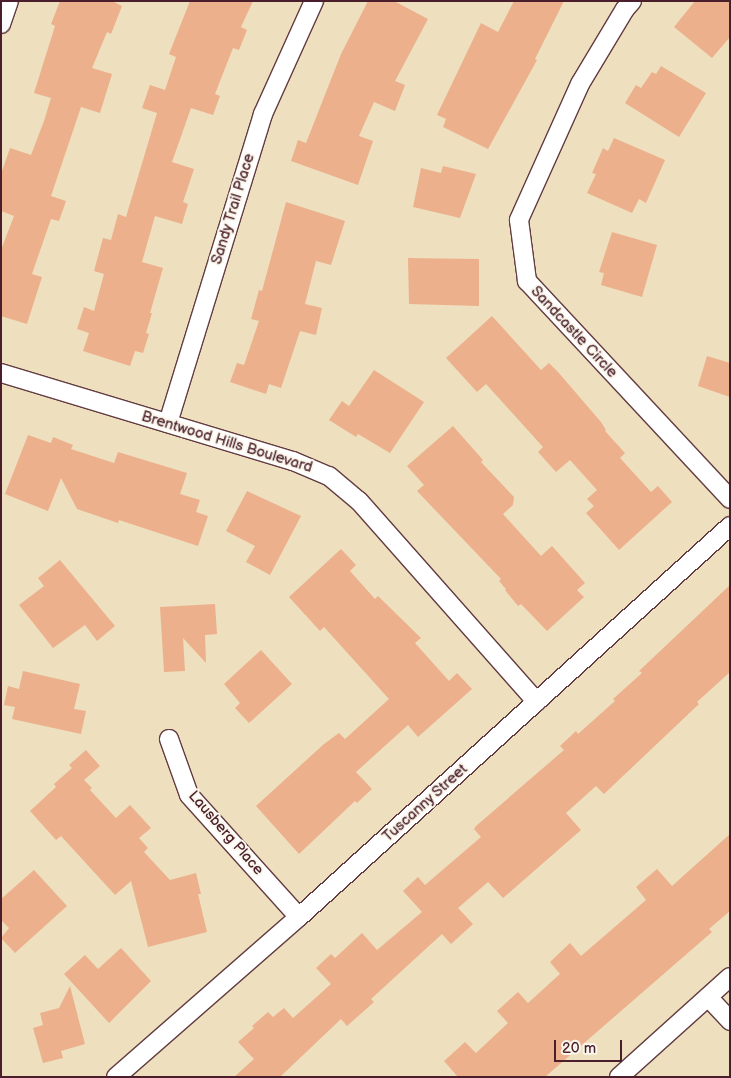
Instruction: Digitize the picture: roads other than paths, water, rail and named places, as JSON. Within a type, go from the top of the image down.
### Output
[{"type":"street","points":[[1,24],[9,1]]},
{"type":"street","name":"Sandy Trail Place","points":[[168,423],[263,114],[314,1]]},
{"type":"street","name":"Sandcastle Circle","points":[[632,1],[625,9],[580,84],[519,220],[527,281],[730,499]]},
{"type":"street","name":"Brentwood Hills Boulevard","points":[[1,373],[300,463],[340,483],[360,501],[537,702]]},
{"type":"street","name":"Tuscanny Street","points":[[116,1077],[300,917],[730,526]]},
{"type":"street","name":"Lausberg Place","points":[[169,739],[189,795],[300,917]]},
{"type":"street","points":[[619,1077],[730,977]]},
{"type":"street","points":[[708,997],[730,1021]]}]
